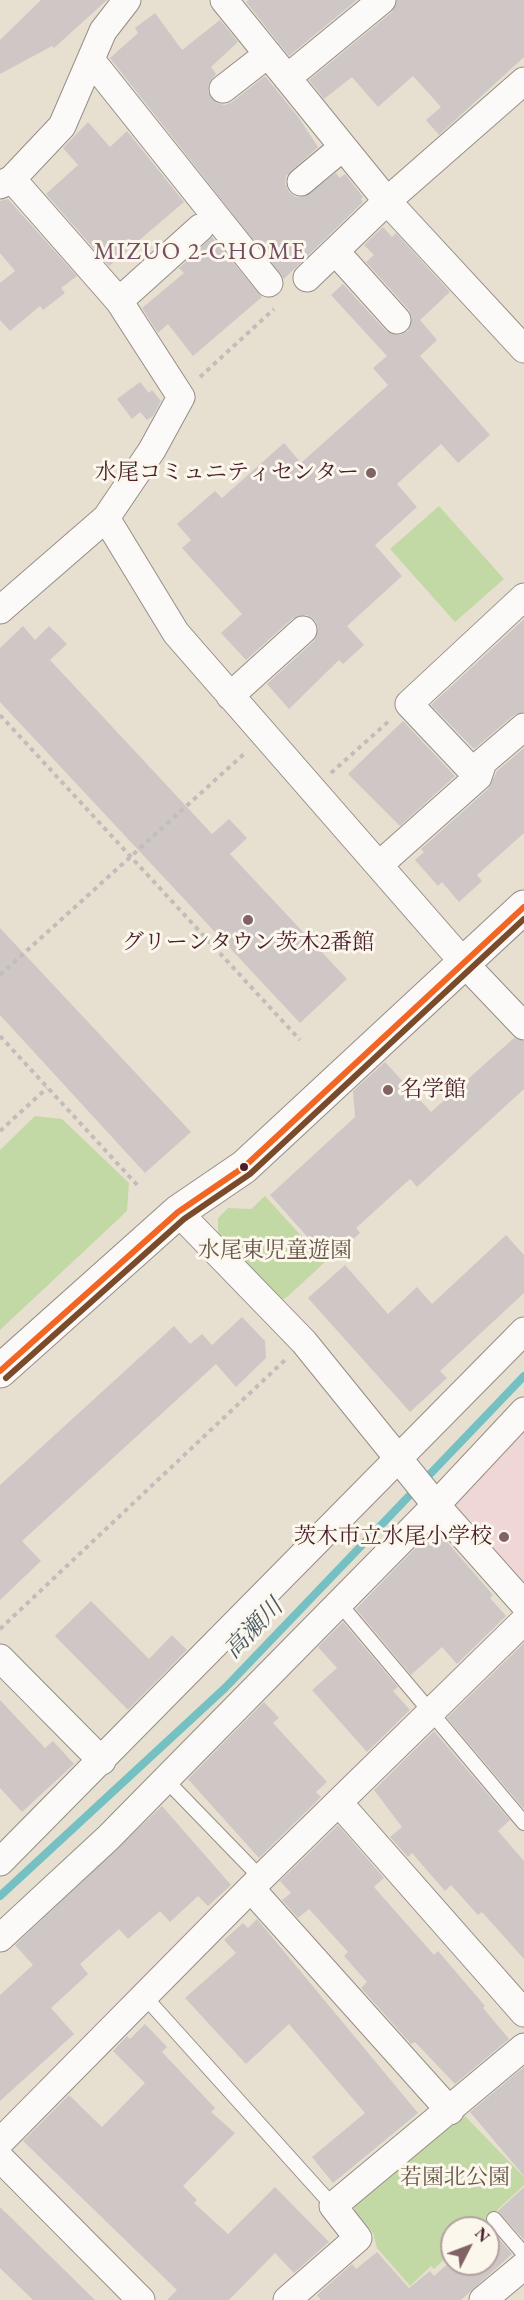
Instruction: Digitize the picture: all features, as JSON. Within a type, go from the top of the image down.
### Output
[{"type":"street","points":[[0,610],[106,518],[152,450],[181,397],[119,301],[6,182],[62,126],[103,31],[127,0]]},
{"type":"street","points":[[224,0],[387,201],[524,349]]},
{"type":"street","points":[[287,78],[382,0]]},
{"type":"street","points":[[223,89],[268,54]]},
{"type":"street","points":[[91,60],[269,283]]},
{"type":"street","points":[[307,278],[387,201],[524,81]]},
{"type":"street","points":[[301,182],[343,147]]},
{"type":"street","points":[[119,301],[200,228]]},
{"type":"street","points":[[335,251],[397,320]]},
{"type":"street","points":[[106,518],[176,633],[464,963],[524,1026]]},
{"type":"street","points":[[478,777],[409,704],[524,597]]},
{"type":"street","points":[[230,696],[303,630]]},
{"type":"street","points":[[379,865],[478,777],[483,762],[524,727]]},
{"type":"street","points":[[0,1371],[178,1212],[244,1167],[524,907]]},
{"type":"street","points":[[178,1212],[304,1342],[436,1505],[524,1604]]},
{"type":"street","points":[[0,1862],[524,1330]]},
{"type":"street","points":[[0,1938],[108,1838],[436,1505],[524,1411]]},
{"type":"street","points":[[0,2142],[256,1884],[524,1621]]},
{"type":"street","points":[[0,1658],[102,1761]]},
{"type":"street","points":[[339,1803],[524,2013]]},
{"type":"street","points":[[256,1884],[450,2111]]},
{"type":"street","points":[[287,2300],[357,2238],[333,2206],[450,2111],[524,2047]]},
{"type":"street","points":[[0,2158],[141,2300]]},
{"type":"street","points":[[483,2300],[524,2266]]},
{"type":"lane","points":[[339,1604],[524,1823]]},
{"type":"lane","points":[[165,1779],[256,1884]]},
{"type":"lane","points":[[145,1997],[333,2206]]},
{"type":"lane","points":[[500,2226],[524,2254]]},
{"type":"path","points":[[181,397],[307,278]]},
{"type":"path","points":[[312,789],[409,704]]},
{"type":"path","points":[[0,715],[300,1040]]},
{"type":"path","points":[[0,975],[265,734]]},
{"type":"path","points":[[0,1036],[140,1188]]},
{"type":"path","points":[[0,1131],[47,1088]]},
{"type":"path","points":[[0,1629],[304,1342]]},
{"type":"shaded area","name":"茨木市立水尾小学校","points":[[524,1415],[524,1582],[445,1493]]},
{"type":"green space","points":[[439,506],[504,579],[455,622],[390,549]]},
{"type":"green space","points":[[35,1116],[62,1119],[129,1183],[127,1211],[0,1330],[0,1150]]},
{"type":"green space","name":"水尾東児童遊園","points":[[265,1196],[325,1262],[286,1298],[279,1300],[218,1234],[218,1218],[228,1208],[251,1209]]},
{"type":"green space","name":"若園北公園","points":[[463,2114],[524,2177],[524,2185],[491,2216],[440,2216],[440,2263],[434,2269],[431,2266],[410,2286],[377,2248],[373,2233],[355,2211],[354,2198]]},
{"type":"building","points":[[41,0],[107,0],[54,48],[52,46],[0,74],[0,40]]},
{"type":"building","points":[[249,0],[357,0],[289,56],[246,2]]},
{"type":"building","points":[[397,0],[524,0],[524,57],[439,135],[426,120],[441,107],[413,76],[378,107],[352,77],[324,99],[309,80],[392,12]]},
{"type":"building","points":[[155,13],[182,50],[220,20],[238,42],[211,67],[216,74],[209,83],[208,92],[217,103],[225,105],[232,102],[265,76],[299,118],[318,147],[286,176],[285,184],[289,192],[296,197],[304,197],[336,173],[340,178],[345,174],[363,197],[361,199],[363,202],[284,279],[110,58],[138,33],[135,28]]},
{"type":"building","points":[[88,122],[110,147],[127,131],[184,202],[109,266],[46,194],[78,165],[63,148]]},
{"type":"building","points":[[8,199],[77,276],[61,288],[65,293],[43,310],[40,306],[10,331],[0,320],[0,283],[15,271],[0,253],[0,201]]},
{"type":"building","points":[[383,227],[392,237],[396,233],[450,292],[420,320],[437,340],[420,356],[490,435],[458,463],[441,444],[397,484],[417,507],[375,545],[402,576],[347,626],[364,645],[343,664],[339,660],[289,709],[267,684],[314,641],[318,627],[315,620],[307,615],[293,618],[246,660],[221,633],[242,614],[182,548],[191,540],[177,524],[215,491],[222,498],[284,443],[301,463],[388,385],[373,368],[387,356],[331,295],[343,284],[386,331],[400,335],[408,331],[412,317],[409,310],[366,262],[374,255],[364,245]]},
{"type":"building","points":[[212,237],[262,297],[193,356],[168,324],[158,333],[142,308],[184,273],[179,268]]},
{"type":"building","points":[[140,382],[149,393],[152,390],[161,401],[153,416],[147,420],[140,412],[132,419],[117,399]]},
{"type":"building","points":[[524,619],[524,712],[514,715],[474,749],[431,705]]},
{"type":"building","points":[[23,626],[35,640],[49,626],[67,644],[50,660],[212,834],[229,819],[247,838],[230,854],[347,979],[300,1023],[0,702],[0,648]]},
{"type":"building","points":[[403,721],[455,776],[400,826],[348,774]]},
{"type":"building","points":[[524,748],[524,833],[477,875],[482,881],[459,902],[442,882],[438,886],[415,860],[424,852],[421,849],[488,789],[497,771]]},
{"type":"building","points":[[0,928],[191,1132],[145,1173],[0,1015]]},
{"type":"building","points":[[514,1038],[524,1041],[524,1089],[417,1187],[410,1179],[356,1228],[360,1233],[329,1261],[270,1195],[355,1117],[353,1091],[385,1062],[431,1112]]},
{"type":"building","points":[[506,1235],[524,1255],[524,1293],[440,1371],[447,1378],[410,1412],[308,1298],[345,1265],[388,1314],[417,1287],[432,1304]]},
{"type":"building","points":[[242,1317],[265,1341],[266,1358],[236,1387],[216,1364],[22,1541],[41,1561],[0,1600],[0,1485],[174,1326],[190,1344],[202,1334],[212,1345]]},
{"type":"building","points":[[435,1528],[493,1595],[490,1598],[506,1616],[457,1664],[442,1647],[411,1675],[356,1609]]},
{"type":"building","points":[[91,1601],[149,1659],[172,1635],[187,1650],[128,1710],[55,1636]]},
{"type":"building","points":[[343,1622],[398,1687],[393,1691],[410,1710],[367,1752],[312,1690],[337,1668],[318,1647]]},
{"type":"building","points":[[524,1643],[524,1808],[523,1808],[447,1718]]},
{"type":"building","points":[[0,1700],[45,1748],[53,1741],[74,1764],[22,1812],[0,1788]]},
{"type":"building","points":[[264,1702],[279,1718],[273,1723],[327,1782],[316,1792],[321,1797],[259,1858],[188,1779]]},
{"type":"building","points":[[434,1731],[510,1820],[498,1831],[524,1861],[524,1959],[482,1912],[478,1915],[451,1885],[445,1891],[412,1853],[408,1857],[390,1837],[402,1827],[374,1790]]},
{"type":"building","points":[[162,1806],[231,1885],[208,1906],[198,1896],[170,1922],[160,1911],[128,1939],[119,1929],[80,1964],[88,1974],[51,2008],[74,2034],[0,2101],[0,1995],[33,1965],[15,1945]]},
{"type":"building","points":[[338,1825],[384,1878],[374,1887],[434,1955],[438,1951],[485,2006],[483,2008],[509,2039],[455,2084],[415,2042],[411,2044],[361,1988],[367,1982],[344,1956],[348,1952],[309,1909],[298,1918],[282,1900],[291,1893],[280,1881]]},
{"type":"building","points":[[257,1919],[418,2113],[333,2183],[312,2157],[365,2113],[289,2024],[246,2064],[185,1998],[236,1953],[224,1940],[243,1923],[248,1928]]},
{"type":"building","points":[[145,2024],[167,2047],[162,2052],[215,2108],[211,2112],[235,2133],[183,2186],[197,2200],[194,2203],[228,2234],[275,2187],[329,2242],[294,2273],[275,2253],[229,2300],[167,2300],[177,2290],[23,2141],[69,2095],[102,2127],[145,2083],[113,2051],[127,2036],[130,2039]]},
{"type":"building","points":[[524,2067],[524,2176],[470,2112]]},
{"type":"building","points":[[524,2187],[524,2240],[498,2211]]},
{"type":"building","points":[[0,2207],[95,2300],[33,2300],[0,2268]]},
{"type":"building","points":[[500,2240],[512,2254],[500,2265]]},
{"type":"building","points":[[377,2252],[409,2288],[430,2271],[434,2276],[440,2271],[440,2276],[488,2276],[461,2300],[321,2300],[317,2295],[352,2264],[356,2269]]},
{"type":"waterway","name":"高瀬川","points":[[0,1896],[225,1688],[524,1376]]},
{"type":"transit line","points":[[0,1371],[178,1212],[244,1167],[524,907]]},
{"type":"transit line","points":[[6,1378],[184,1219],[250,1174],[524,919]]},
{"type":"place","name":"水尾コミュニティセンター","points":[[371,473]]},
{"type":"place","name":"グリーンタウン茨木2番館","points":[[248,920]]},
{"type":"place","name":"名学館","points":[[388,1090]]},
{"type":"place","name":"茨木市立水尾小学校","points":[[504,1537]]},
{"type":"district","name":"MIZUO 2-CHOME","points":[[200,252]]}]
